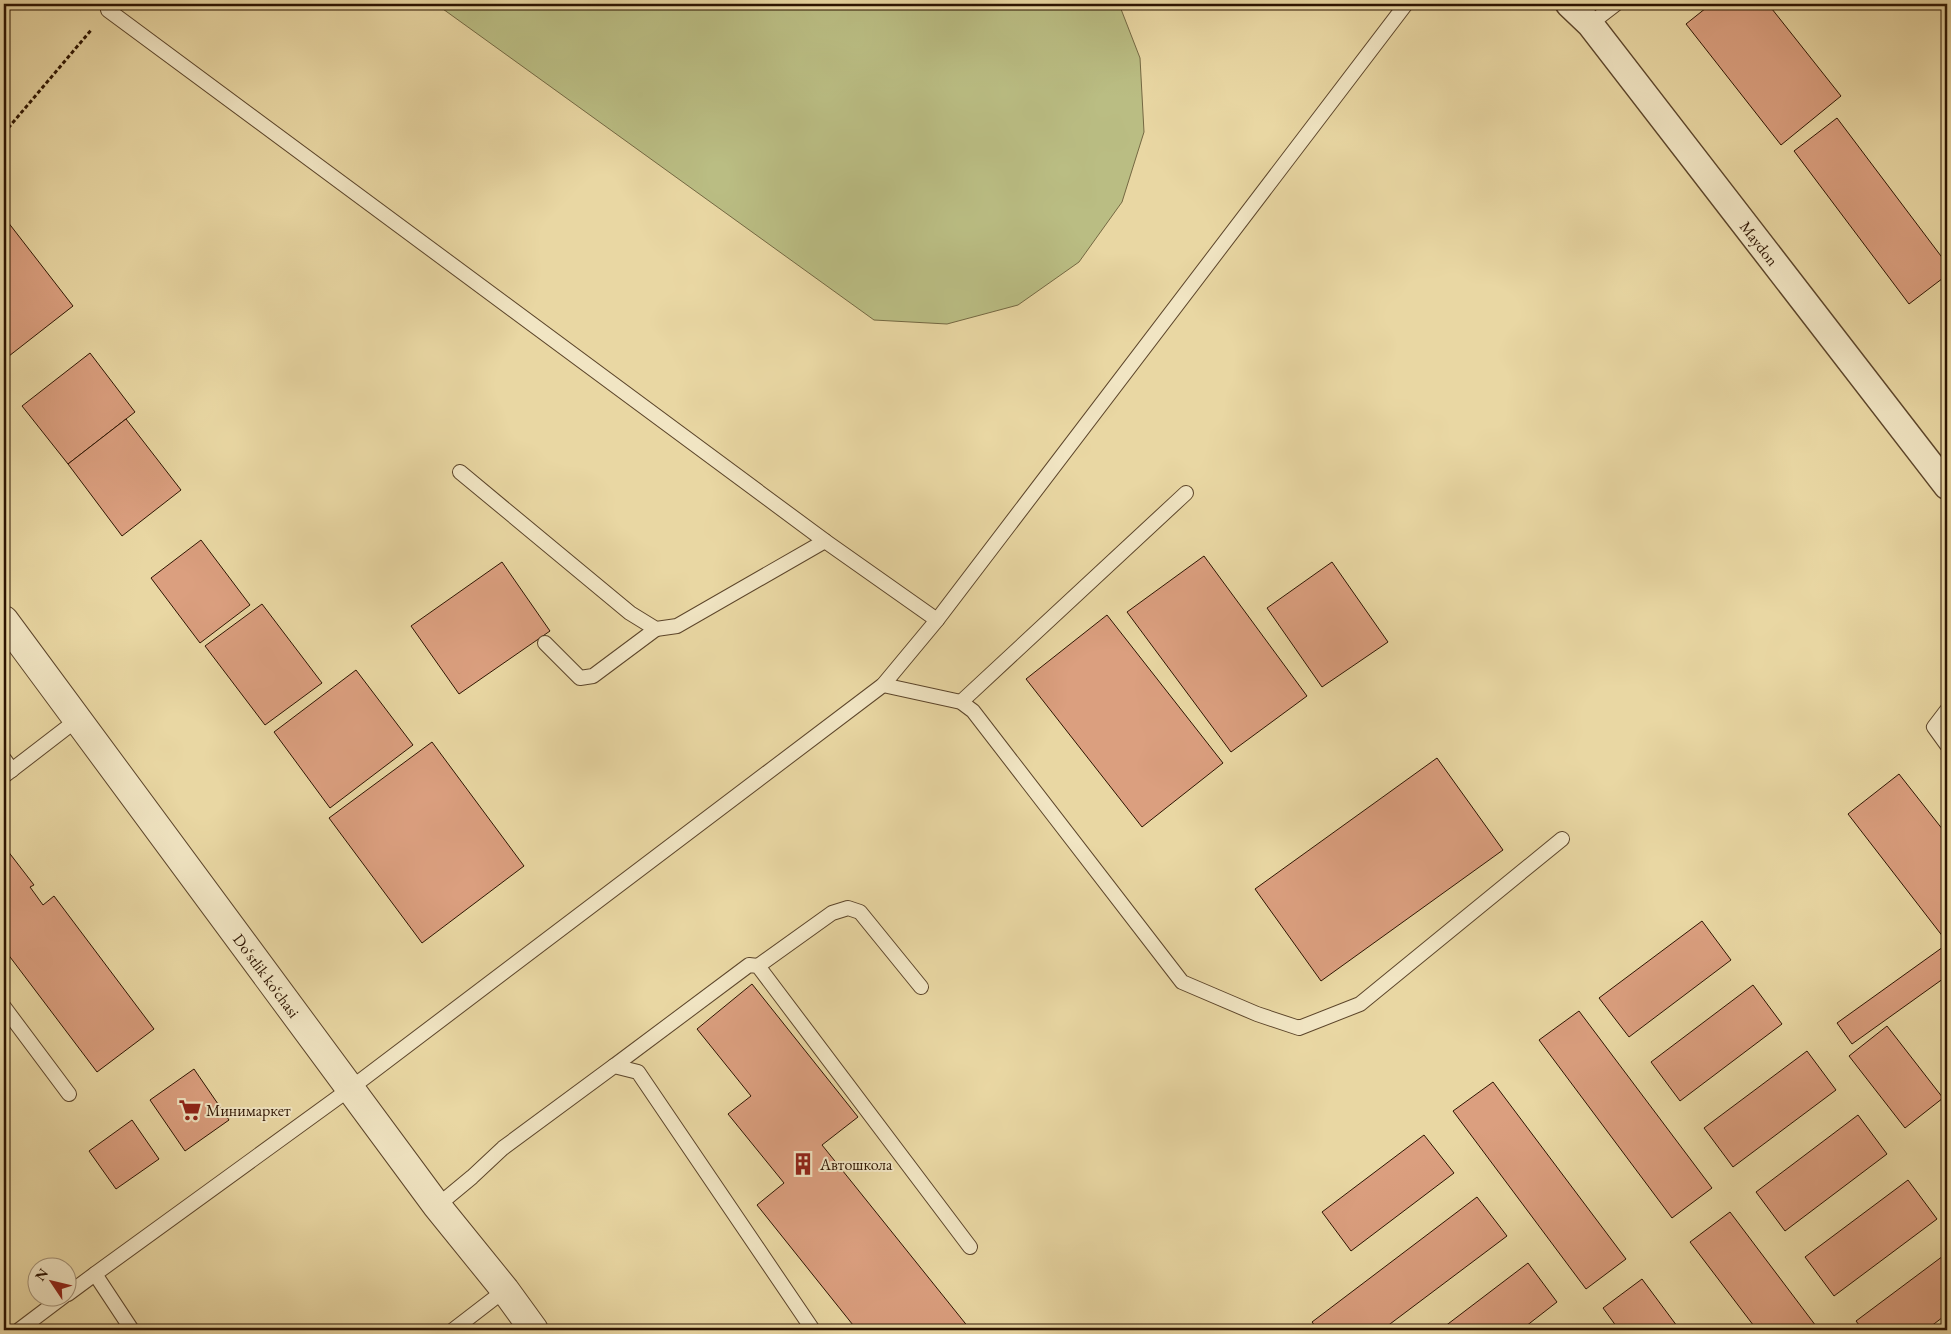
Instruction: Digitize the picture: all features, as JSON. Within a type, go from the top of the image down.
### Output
[{"type":"street","name":"Maydon","points":[[1569,4],[1590,24],[1947,486]]},
{"type":"street","name":"Do‘stlik ko‘chasi","points":[[4,620],[437,1206],[505,1290],[534,1330]]},
{"type":"lane","points":[[78,1286],[351,1088],[882,685],[937,620],[1406,4]]},
{"type":"lane","points":[[1590,24],[1616,4]]},
{"type":"lane","points":[[108,10],[825,541],[937,620]]},
{"type":"lane","points":[[460,472],[630,613],[656,628]]},
{"type":"lane","points":[[961,702],[1186,493]]},
{"type":"lane","points":[[545,644],[580,678],[593,676],[656,628],[677,626],[825,541]]},
{"type":"lane","points":[[882,685],[961,702],[974,711],[1182,982],[1258,1014],[1300,1028],[1360,1004],[1562,839]]},
{"type":"lane","points":[[1947,710],[1934,727],[1947,745]]},
{"type":"lane","points":[[6,768],[78,720]]},
{"type":"lane","points":[[437,1206],[503,1148],[750,965],[758,966],[832,913],[848,908],[860,912],[921,987]]},
{"type":"lane","points":[[758,966],[970,1247]]},
{"type":"lane","points":[[4,1007],[69,1094]]},
{"type":"lane","points":[[614,1066],[638,1072],[813,1330]]},
{"type":"lane","points":[[94,1274],[132,1330]]},
{"type":"lane","points":[[453,1330],[505,1290]]},
{"type":"lane","points":[[19,1330],[51,1306]]},
{"type":"path","points":[[4,133],[108,10]]},
{"type":"green space","points":[[436,4],[1119,4],[1140,58],[1144,132],[1122,202],[1079,262],[1018,305],[947,324],[874,320]]},
{"type":"building","points":[[1711,4],[1768,4],[1841,96],[1781,145],[1686,24]]},
{"type":"building","points":[[1837,118],[1947,264],[1947,275],[1909,304],[1794,151]]},
{"type":"building","points":[[4,217],[73,306],[9,356],[4,349]]},
{"type":"building","points":[[90,353],[135,412],[68,464],[22,406]]},
{"type":"building","points":[[126,419],[181,490],[122,536],[68,464]]},
{"type":"building","points":[[201,540],[250,605],[200,643],[151,578]]},
{"type":"building","points":[[1204,556],[1307,696],[1231,752],[1127,612]]},
{"type":"building","points":[[502,562],[550,631],[459,694],[411,626]]},
{"type":"building","points":[[1332,562],[1388,642],[1322,687],[1267,608]]},
{"type":"building","points":[[262,604],[322,683],[265,725],[205,646]]},
{"type":"building","points":[[1107,615],[1223,763],[1142,827],[1026,679]]},
{"type":"building","points":[[356,670],[413,745],[330,808],[274,732]]},
{"type":"building","points":[[432,742],[524,866],[422,943],[329,818]]},
{"type":"building","points":[[1437,758],[1503,850],[1321,981],[1255,889]]},
{"type":"building","points":[[1899,774],[1947,835],[1947,942],[1848,814]]},
{"type":"building","points":[[4,846],[34,885],[30,887],[43,905],[54,896],[154,1029],[97,1072],[4,949]]},
{"type":"building","points":[[1702,921],[1731,960],[1629,1037],[1599,998]]},
{"type":"building","points":[[1943,947],[1947,953],[1947,976],[1852,1044],[1837,1023]]},
{"type":"building","name":"Автошкола","points":[[752,984],[858,1117],[822,1145],[969,1328],[967,1330],[857,1330],[757,1205],[784,1183],[728,1114],[751,1096],[697,1029]]},
{"type":"building","points":[[1753,985],[1782,1024],[1680,1101],[1651,1062]]},
{"type":"building","points":[[1579,1011],[1712,1188],[1672,1218],[1539,1040]]},
{"type":"building","points":[[1887,1026],[1943,1098],[1905,1128],[1849,1056]]},
{"type":"building","points":[[1807,1051],[1836,1090],[1733,1167],[1704,1128]]},
{"type":"building","name":"Минимаркет","points":[[194,1069],[229,1120],[185,1151],[150,1100]]},
{"type":"building","points":[[1493,1082],[1626,1259],[1586,1289],[1453,1111]]},
{"type":"building","points":[[1858,1115],[1887,1154],[1785,1231],[1756,1192]]},
{"type":"building","points":[[132,1120],[159,1159],[116,1189],[89,1151]]},
{"type":"building","points":[[1424,1135],[1454,1173],[1351,1251],[1322,1212]]},
{"type":"building","points":[[1908,1180],[1937,1219],[1834,1296],[1805,1257]]},
{"type":"building","points":[[1477,1197],[1507,1236],[1382,1330],[1318,1330],[1312,1322]]},
{"type":"building","points":[[1730,1212],[1819,1330],[1757,1330],[1690,1242]]},
{"type":"building","points":[[1947,1253],[1947,1314],[1926,1330],[1863,1330],[1856,1321]]},
{"type":"building","points":[[1528,1263],[1557,1302],[1521,1330],[1440,1330]]},
{"type":"building","points":[[1642,1279],[1680,1330],[1619,1330],[1603,1308]]},
{"type":"place","name":"Минимаркет","points":[[190,1110]]},
{"type":"place","name":"Автошкола","points":[[803,1164]]}]
